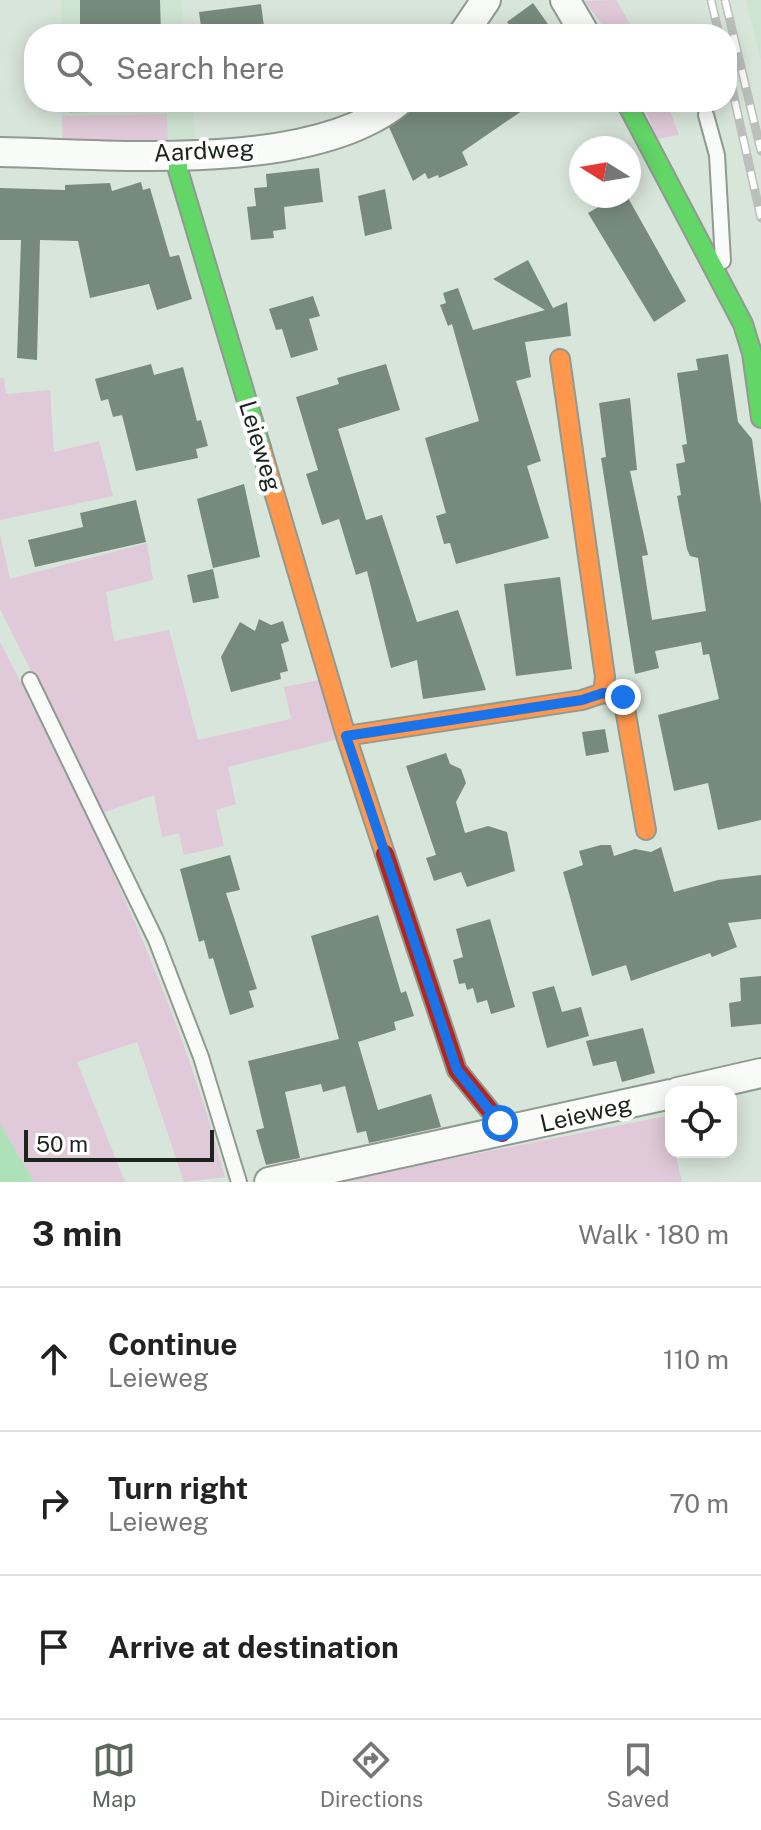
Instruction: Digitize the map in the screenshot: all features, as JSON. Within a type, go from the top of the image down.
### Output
[{"type":"street","points":[[470,24],[486,0]]},
{"type":"street","points":[[565,0],[579,24]]},
{"type":"street","name":"Aardweg","points":[[0,152],[178,155],[321,140],[358,126],[381,112]]},
{"type":"street","points":[[631,112],[743,324],[752,353],[761,418]]},
{"type":"street","name":"Leieweg","points":[[178,155],[178,170],[346,736],[457,1070],[500,1123],[502,1133]]},
{"type":"street","points":[[560,359],[605,677],[603,693]]},
{"type":"street","points":[[346,736],[582,700],[603,693],[623,697],[646,830]]},
{"type":"street","points":[[704,1086],[761,1073]]},
{"type":"street","name":"Leieweg","points":[[269,1182],[665,1095]]},
{"type":"lane","points":[[706,115],[717,155],[724,259],[714,269]]},
{"type":"lane","points":[[30,680],[156,940],[201,1057],[239,1182]]},
{"type":"shaded area","points":[[61,0],[181,0],[184,24],[61,24]]},
{"type":"shaded area","points":[[616,0],[630,24],[601,24],[584,1]]},
{"type":"shaded area","points":[[746,0],[761,0],[761,61]]},
{"type":"shaded area","points":[[62,112],[193,112],[196,141],[62,146]]},
{"type":"shaded area","points":[[646,112],[671,112],[679,135],[657,139]]},
{"type":"shaded area","points":[[167,114],[168,141],[63,143],[62,116]]},
{"type":"shaded area","points":[[0,378],[4,378],[6,394],[50,390],[54,452],[99,441],[113,496],[0,520]]},
{"type":"shaded area","points":[[0,534],[10,579],[147,543],[153,580],[106,592],[114,641],[169,630],[198,740],[291,719],[284,687],[320,680],[338,739],[228,767],[236,804],[216,810],[224,846],[184,855],[179,833],[162,837],[154,795],[102,813],[0,609]]},
{"type":"shaded area","points":[[0,642],[97,837],[155,970],[205,1107],[225,1177],[184,1182],[137,1042],[77,1062],[125,1182],[34,1182],[0,1124]]},
{"type":"shaded area","points":[[665,1116],[665,1158],[676,1158],[682,1182],[334,1182]]},
{"type":"shaded area","points":[[0,1124],[34,1182],[0,1182]]},
{"type":"building","points":[[80,0],[160,0],[161,24],[80,24]]},
{"type":"building","points":[[533,3],[548,24],[508,24],[507,22]]},
{"type":"building","points":[[261,4],[264,24],[201,24],[199,12]]},
{"type":"building","points":[[408,112],[520,112],[462,152],[468,165],[439,178],[438,175],[428,179],[425,173],[413,181],[389,127]]},
{"type":"building","points":[[319,168],[323,202],[284,207],[286,229],[273,231],[274,238],[251,240],[247,207],[256,206],[254,188],[267,187],[266,174]]},
{"type":"building","points":[[141,182],[143,190],[150,188],[170,257],[179,255],[192,299],[157,310],[149,284],[90,298],[78,241],[40,240],[37,360],[17,358],[21,240],[0,240],[0,188],[65,190],[65,185],[110,183],[112,191]]},
{"type":"building","points":[[385,189],[392,229],[365,236],[358,196]]},
{"type":"building","points":[[597,208],[634,208],[686,301],[654,322],[588,213]]},
{"type":"building","points":[[528,260],[553,308],[567,302],[571,336],[525,342],[531,377],[516,381],[541,461],[527,466],[549,538],[456,564],[450,543],[444,544],[436,516],[446,513],[425,438],[479,421],[452,324],[448,326],[440,305],[446,303],[443,293],[458,288],[473,330],[545,310],[493,279]]},
{"type":"building","points":[[313,296],[320,316],[309,319],[318,350],[291,358],[282,329],[276,330],[269,309]]},
{"type":"building","points":[[728,354],[738,422],[752,439],[761,504],[761,820],[718,830],[708,783],[674,791],[658,715],[719,699],[709,654],[703,655],[701,642],[655,651],[659,668],[635,674],[601,458],[606,457],[599,403],[630,398],[637,470],[630,471],[648,555],[642,556],[652,620],[706,611],[698,558],[690,556],[687,549],[677,496],[681,495],[676,464],[685,462],[682,445],[687,444],[677,373],[698,370],[696,359]]},
{"type":"building","points":[[151,364],[154,375],[183,367],[197,421],[201,420],[208,446],[196,449],[198,458],[136,471],[122,415],[113,417],[108,399],[101,401],[95,379]]},
{"type":"building","points":[[386,364],[400,410],[338,429],[366,520],[382,515],[417,622],[458,610],[486,690],[423,699],[417,660],[391,668],[367,571],[356,575],[339,519],[322,525],[306,474],[318,470],[296,397],[339,384],[337,378]]},
{"type":"building","points":[[244,484],[260,557],[213,568],[197,499]]},
{"type":"building","points":[[136,500],[146,542],[35,567],[28,540],[83,527],[80,513]]},
{"type":"building","points":[[213,569],[219,598],[193,603],[187,575]]},
{"type":"building","points":[[560,577],[572,669],[516,676],[504,584]]},
{"type":"building","points":[[259,619],[271,625],[283,621],[289,641],[281,644],[288,671],[280,673],[281,679],[231,692],[221,657],[240,622],[255,631]]},
{"type":"building","points":[[605,729],[609,752],[586,756],[582,732]]},
{"type":"building","points":[[446,753],[450,764],[461,769],[466,783],[456,802],[465,833],[488,826],[507,832],[515,871],[467,887],[461,872],[434,881],[426,858],[436,855],[406,766]]},
{"type":"building","points":[[611,845],[614,856],[635,849],[651,852],[661,847],[674,892],[718,880],[761,875],[761,919],[728,923],[737,947],[712,957],[710,953],[631,981],[626,965],[592,976],[563,872],[583,865],[579,851]]},
{"type":"building","points":[[230,855],[240,890],[226,893],[257,989],[249,991],[254,1007],[230,1015],[213,958],[209,959],[204,940],[199,942],[180,869]]},
{"type":"building","points":[[378,915],[401,993],[406,991],[414,1016],[394,1022],[396,1030],[358,1042],[378,1110],[431,1094],[441,1127],[369,1143],[366,1131],[357,1133],[345,1086],[323,1092],[321,1084],[285,1092],[300,1158],[266,1165],[256,1130],[264,1128],[248,1061],[339,1039],[311,936]]},
{"type":"building","points":[[490,919],[515,1007],[491,1014],[487,1000],[477,1003],[473,988],[467,990],[465,983],[459,984],[453,960],[463,957],[456,929]]},
{"type":"building","points":[[761,976],[761,1024],[731,1027],[729,1003],[741,1001],[740,978]]},
{"type":"building","points":[[554,986],[562,1012],[581,1007],[589,1036],[547,1048],[532,992]]},
{"type":"building","points":[[643,1028],[655,1073],[622,1082],[616,1061],[593,1066],[586,1041]]},
{"type":"railway","points":[[711,0],[717,24]]},
{"type":"railway","points":[[725,0],[731,24]]},
{"type":"railway","points":[[737,50],[761,151]]},
{"type":"railway","points":[[737,111],[761,218]]},
{"type":"traffic: fast","points":[[631,112],[743,324],[752,353],[761,418]]},
{"type":"traffic: fast","points":[[178,155],[178,170],[261,448]]},
{"type":"traffic: slow","points":[[560,359],[605,677],[603,693]]},
{"type":"traffic: slow","points":[[261,448],[346,736],[385,854]]},
{"type":"traffic: slow","points":[[346,736],[582,700],[603,693],[623,697],[646,830]]},
{"type":"traffic: jam","points":[[385,854],[457,1070],[500,1123],[502,1133]]},
{"type":"route","points":[[500,1123],[457,1070],[346,736],[582,700],[603,693],[623,697]]}]
